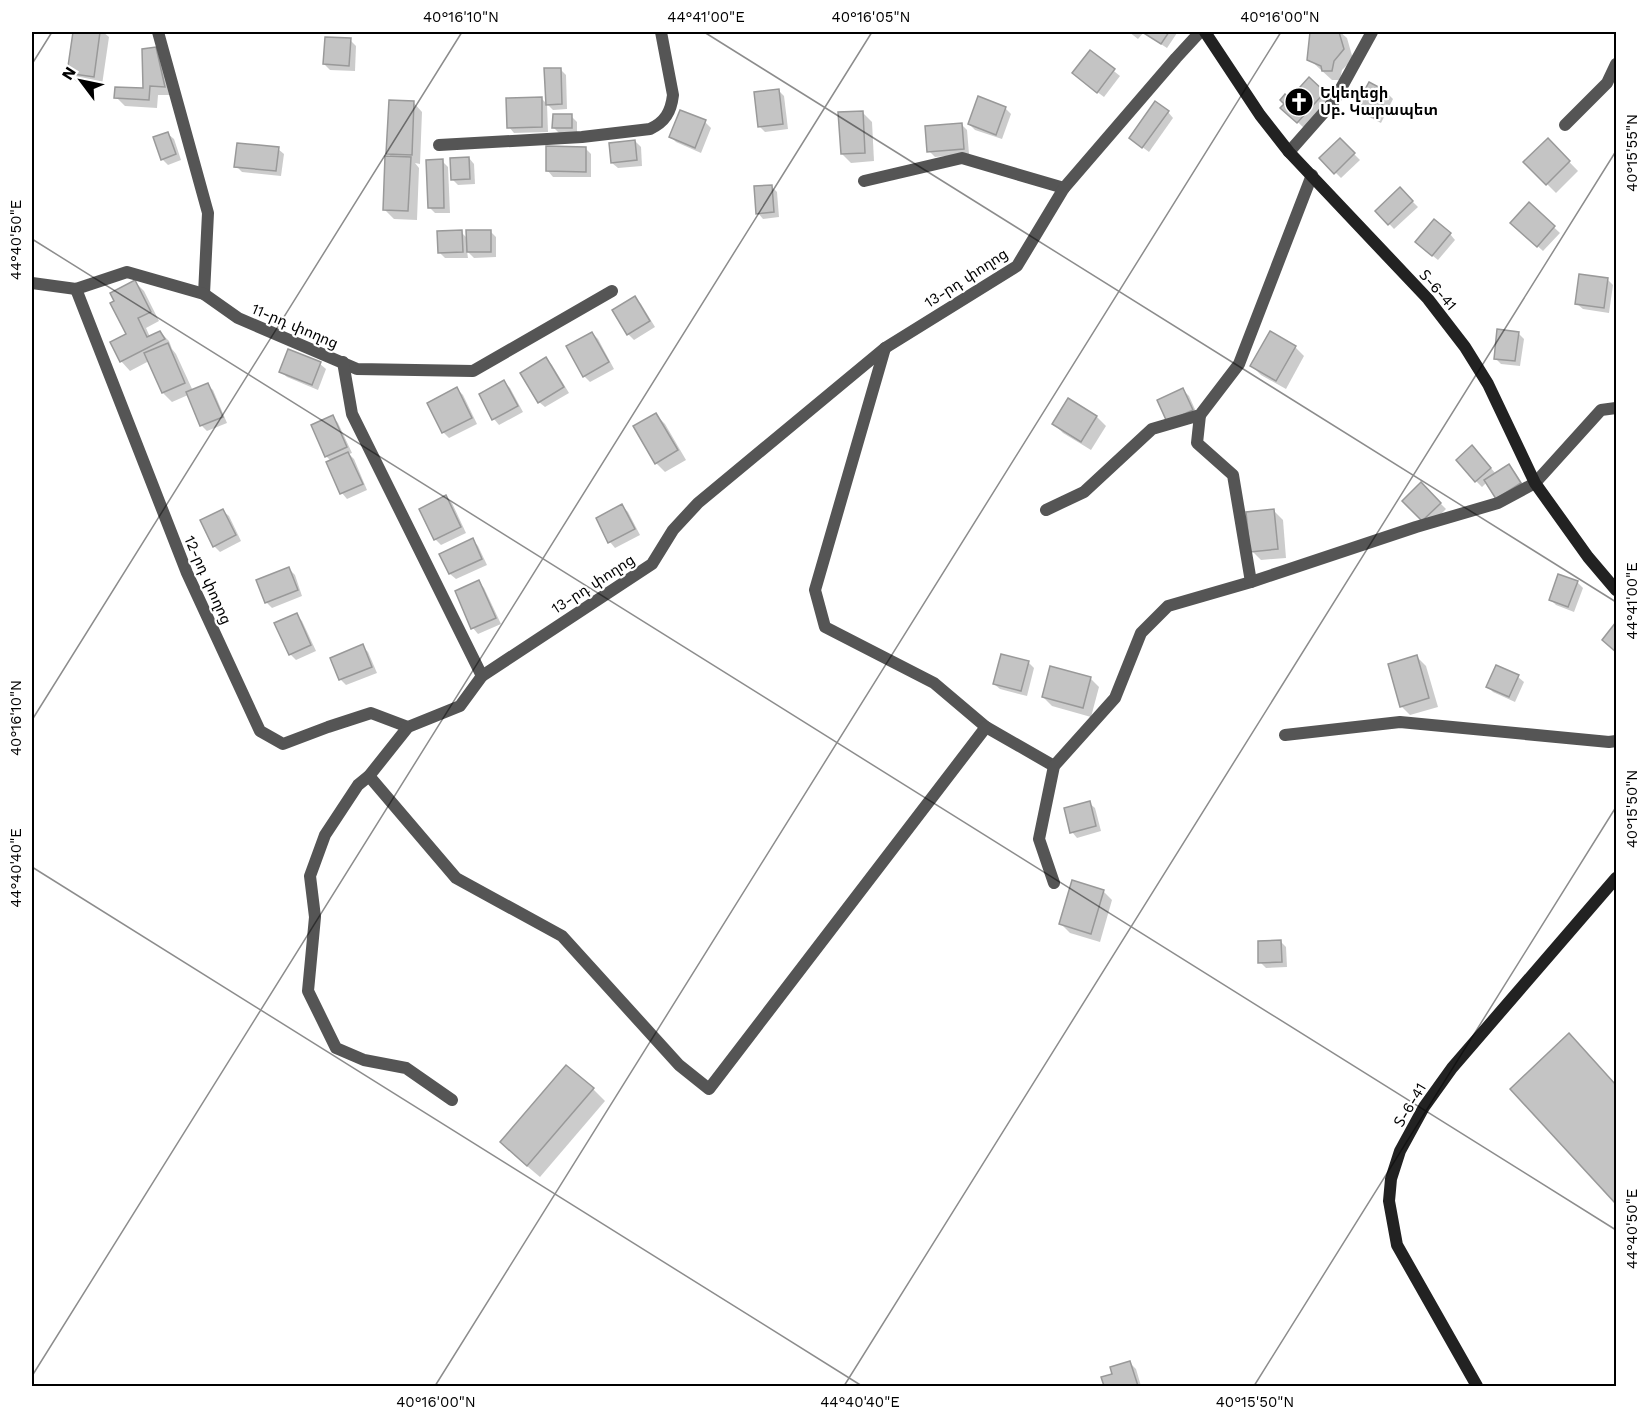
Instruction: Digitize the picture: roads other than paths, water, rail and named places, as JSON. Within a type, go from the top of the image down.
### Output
[{"type":"main road","name":"Տ-6-41","points":[[1205,32],[1260,115],[1289,152],[1428,299],[1465,347],[1488,384],[1535,483],[1588,557],[1617,590]]},
{"type":"main road","name":"Տ-6-41","points":[[1477,1386],[1397,1245],[1389,1201],[1391,1179],[1400,1151],[1424,1107],[1452,1068],[1617,878]]},
{"type":"street","points":[[158,32],[208,213],[204,294]]},
{"type":"street","points":[[439,145],[582,137],[650,129],[663,121],[672,105],[673,95],[661,32]]},
{"type":"street","name":"13-րդ փողոց","points":[[452,1100],[406,1068],[364,1060],[336,1048],[308,991],[315,917],[310,876],[325,835],[358,785],[369,776],[408,727],[460,705],[482,676],[652,564],[673,530],[698,503],[885,348],[1017,266],[1064,188],[1200,32]]},
{"type":"street","points":[[1289,152],[1334,101],[1372,32]]},
{"type":"street","points":[[1565,125],[1607,83],[1617,64]]},
{"type":"street","points":[[864,182],[962,158],[1064,188]]},
{"type":"street","points":[[1251,582],[1233,475],[1197,443],[1200,415],[1239,364],[1312,175]]},
{"type":"street","name":"11-րդ փողոց","points":[[76,289],[127,272],[204,294],[238,318],[343,362],[352,414],[482,676]]},
{"type":"street","points":[[32,283],[76,289]]},
{"type":"street","name":"12-րդ փողոց","points":[[76,289],[187,573],[260,731],[283,744],[371,713],[408,727]]},
{"type":"street","points":[[343,362],[357,369],[472,371],[612,291]]},
{"type":"street","points":[[885,348],[815,590],[825,627],[934,683],[986,727],[1054,766]]},
{"type":"street","points":[[1054,884],[1039,839],[1054,766],[1115,698],[1141,633],[1168,606],[1251,582],[1416,527],[1498,504],[1535,483],[1601,410],[1617,408]]},
{"type":"street","points":[[1046,510],[1084,492],[1152,429],[1200,415]]},
{"type":"street","points":[[1285,735],[1400,722],[1617,741]]},
{"type":"street","points":[[369,776],[456,878],[562,936],[679,1065],[709,1089],[986,727]]},
{"type":"place","name":"Եկեղեցի Սբ. Կարապետ","points":[[1299,102]]}]
